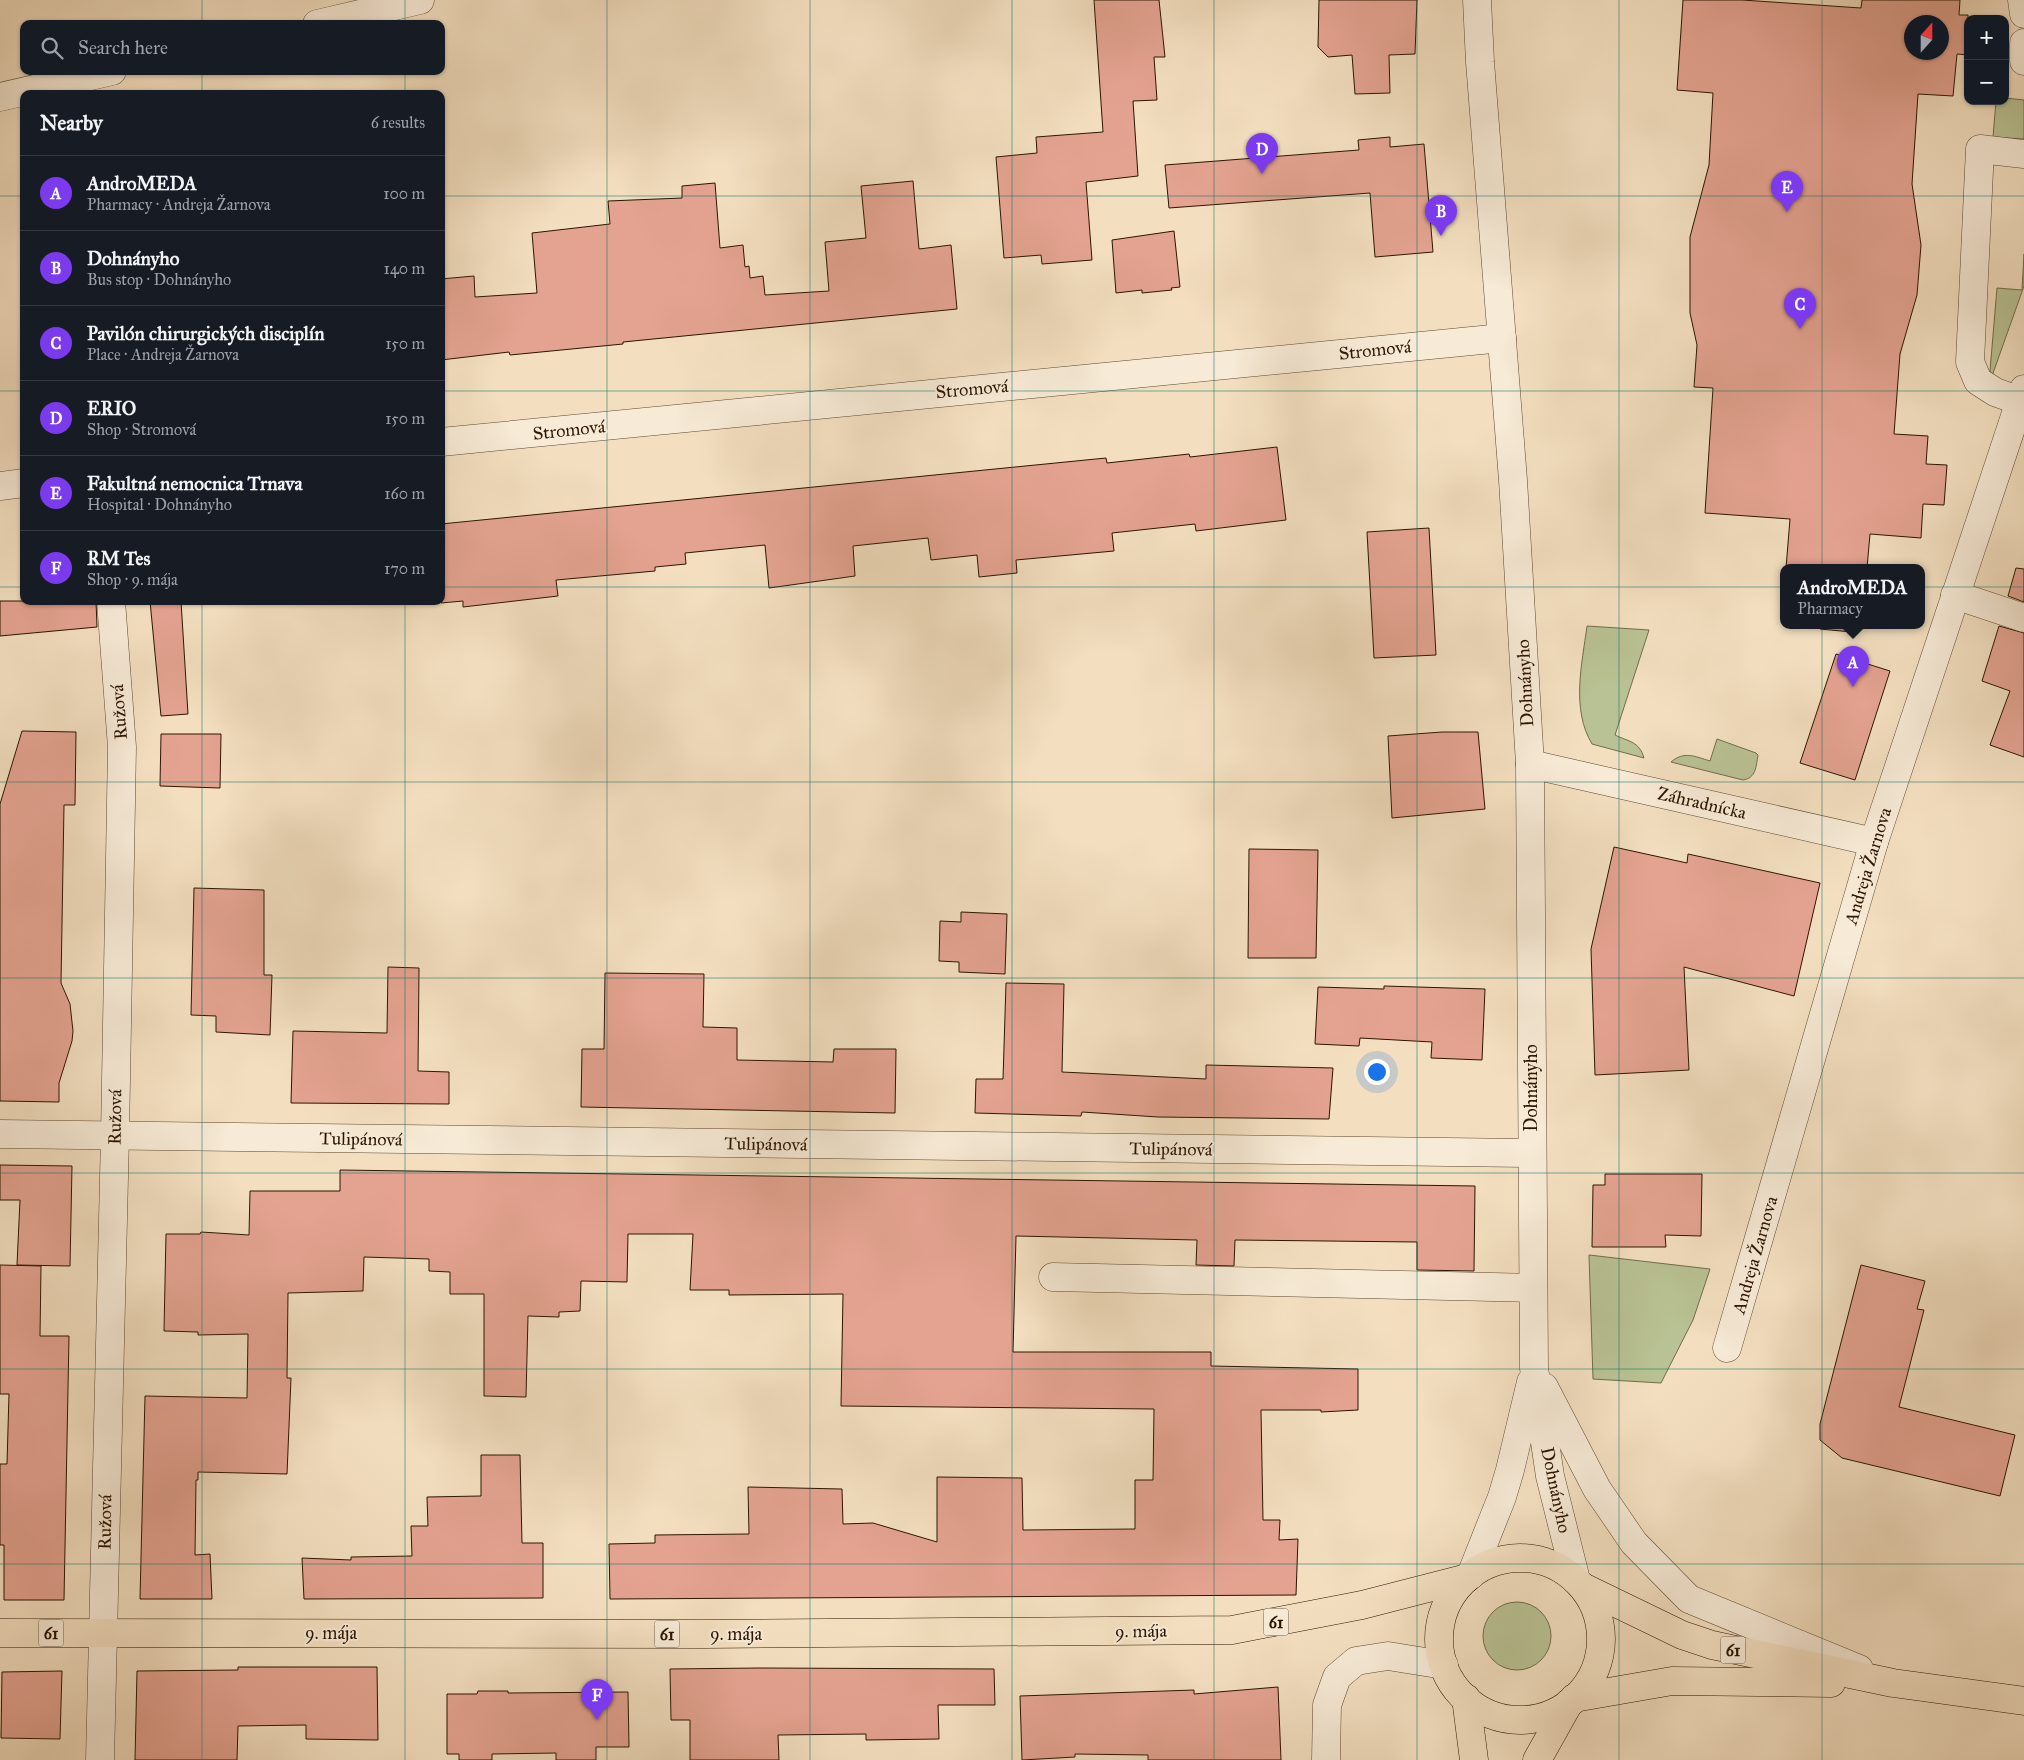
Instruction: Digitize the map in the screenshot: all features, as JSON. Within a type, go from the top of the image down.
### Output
[{"type":"main road","name":"61","points":[[1893,1683],[1672,1681],[1572,1701],[1544,1716],[1517,1719],[1490,1713],[1466,1698],[1453,1683],[1444,1665],[1440,1646],[1442,1618],[1449,1600],[1469,1577],[1496,1562],[1525,1558],[1552,1565],[1580,1584],[1682,1636],[1893,1683],[2024,1701]]},
{"type":"main road","name":"9. mája","points":[[0,1633],[705,1634],[1232,1630],[1371,1603],[1469,1577]]},
{"type":"main road","name":"61","points":[[1538,1760],[1572,1701],[1586,1686],[1594,1670],[1601,1645],[1599,1618],[1592,1602],[1580,1584]]},
{"type":"main road","points":[[1466,1698],[1474,1760]]},
{"type":"street","points":[[334,20],[420,0]]},
{"type":"street","name":"Dohnányho","points":[[1477,0],[1502,338],[1530,764],[1534,1368],[1550,1476],[1580,1584]]},
{"type":"street","points":[[2022,0],[2024,14]]},
{"type":"street","points":[[2024,43],[2024,61]]},
{"type":"street","points":[[30,90],[95,75]]},
{"type":"street","points":[[0,97],[20,92]]},
{"type":"street","points":[[2022,395],[1995,392],[1978,381],[1970,362],[1980,149],[2024,154]]},
{"type":"street","name":"Stromová","points":[[445,442],[1502,338]]},
{"type":"street","name":"Andreja Žarnova","points":[[1728,1348],[1874,842],[2022,395]]},
{"type":"street","points":[[0,486],[20,484]]},
{"type":"street","points":[[1955,595],[2024,618]]},
{"type":"street","name":"Ružová","points":[[100,1760],[122,747],[111,605]]},
{"type":"street","name":"Záhradnícka","points":[[1530,764],[1874,842]]},
{"type":"street","name":"Tulipánová","points":[[0,1134],[1532,1153]]},
{"type":"street","points":[[1053,1277],[1533,1288]]},
{"type":"street","points":[[1534,1368],[1598,1489],[1634,1542],[1689,1599],[1893,1683]]},
{"type":"street","name":"Dohnányho","points":[[1469,1577],[1502,1497],[1534,1368]]},
{"type":"street","points":[[1326,1760],[1327,1705],[1337,1677],[1356,1661],[1388,1656],[1444,1665]]},
{"type":"green space","points":[[2009,98],[2024,100],[2024,139],[1993,137],[1996,105],[2009,105]]},
{"type":"green space","points":[[2024,254],[2024,286],[1992,376],[1990,371],[1997,288],[2022,290]]},
{"type":"green space","points":[[1587,626],[1649,630],[1615,735],[1636,745],[1644,758],[1592,744],[1582,716],[1580,701],[1581,671]]},
{"type":"green space","points":[[1717,739],[1758,755],[1755,771],[1751,777],[1743,780],[1671,762],[1680,756],[1694,756],[1710,761]]},
{"type":"green space","points":[[1589,1255],[1710,1269],[1693,1320],[1661,1383],[1593,1379]]},
{"type":"green space","points":[[1517,1602],[1530,1605],[1541,1612],[1548,1623],[1551,1636],[1548,1649],[1541,1660],[1530,1667],[1517,1670],[1504,1667],[1493,1660],[1486,1649],[1483,1636],[1486,1623],[1493,1612],[1504,1605]]},
{"type":"building","points":[[1094,0],[1159,0],[1165,57],[1154,57],[1157,100],[1133,101],[1138,176],[1086,182],[1092,260],[1042,264],[1041,255],[1004,258],[996,157],[1037,153],[1036,137],[1103,132]]},
{"type":"building","points":[[1319,0],[1417,0],[1415,54],[1389,55],[1390,93],[1355,94],[1352,55],[1328,57],[1318,47]]},
{"type":"building","points":[[1683,0],[1742,0],[1861,8],[1862,0],[1960,0],[1959,15],[1964,15],[1964,55],[1957,54],[1953,96],[1918,94],[1912,184],[1921,245],[1917,295],[1900,354],[1894,434],[1928,436],[1926,464],[1947,465],[1944,505],[1923,504],[1921,538],[1870,534],[1867,564],[1786,564],[1790,519],[1705,513],[1713,388],[1694,387],[1697,345],[1690,313],[1690,237],[1709,165],[1713,93],[1677,90]]},
{"type":"building","points":[[1390,137],[1390,147],[1424,144],[1433,252],[1375,257],[1370,193],[1169,208],[1165,165],[1359,150],[1358,140]]},
{"type":"building","points":[[913,181],[919,249],[951,245],[957,309],[623,342],[623,344],[510,355],[509,352],[445,360],[445,279],[474,276],[475,297],[537,293],[532,233],[610,224],[608,201],[682,198],[682,186],[715,183],[720,248],[743,245],[745,267],[749,266],[750,278],[763,276],[765,295],[829,291],[825,242],[866,238],[861,186]]},
{"type":"building","points":[[1174,231],[1180,287],[1171,288],[1172,290],[1142,293],[1142,290],[1116,293],[1112,240]]},
{"type":"building","points":[[1277,447],[1286,520],[1196,531],[1195,524],[1112,533],[1114,551],[1016,560],[1017,573],[979,577],[977,555],[931,560],[928,538],[853,546],[855,576],[769,588],[765,545],[685,553],[686,564],[655,567],[655,571],[556,580],[558,596],[463,607],[463,601],[445,603],[445,524],[1106,458],[1107,463],[1189,454],[1190,457]]},
{"type":"building","points":[[1429,528],[1436,655],[1374,658],[1367,532]]},
{"type":"building","points":[[2016,568],[2024,569],[2024,602],[2008,596]]},
{"type":"building","points":[[0,601],[20,601],[20,605],[96,605],[97,627],[0,636]]},
{"type":"building","points":[[150,605],[181,605],[188,714],[161,716]]},
{"type":"building","points":[[1999,626],[2024,633],[2024,757],[1990,745],[2010,691],[1982,681]]},
{"type":"building","points":[[1820,629],[1853,629],[1852,632]]},
{"type":"building","points":[[1836,654],[1890,671],[1855,780],[1800,763]]},
{"type":"building","points":[[22,731],[76,732],[75,805],[64,805],[61,983],[70,1004],[73,1031],[72,1041],[59,1083],[59,1102],[0,1101],[0,804]]},
{"type":"building","points":[[1442,732],[1478,732],[1485,809],[1392,818],[1388,736]]},
{"type":"building","points":[[161,734],[221,734],[220,788],[160,786]]},
{"type":"building","points":[[1614,847],[1687,863],[1688,854],[1820,883],[1794,996],[1684,967],[1689,1070],[1595,1075],[1591,949]]},
{"type":"building","points":[[1249,849],[1318,850],[1316,958],[1248,958]]},
{"type":"building","points":[[194,888],[264,890],[264,975],[272,975],[270,1035],[216,1032],[216,1016],[191,1015]]},
{"type":"building","points":[[961,912],[1007,914],[1005,974],[959,972],[959,962],[939,961],[940,921],[961,922]]},
{"type":"building","points":[[388,967],[419,968],[418,1071],[449,1072],[449,1104],[291,1103],[293,1031],[387,1033]]},
{"type":"building","points":[[605,973],[704,974],[703,1027],[737,1028],[737,1060],[833,1062],[834,1049],[896,1049],[895,1113],[581,1107],[582,1049],[604,1049]]},
{"type":"building","points":[[1006,983],[1064,984],[1062,1072],[1206,1079],[1206,1065],[1333,1068],[1329,1119],[1158,1117],[1082,1112],[1081,1116],[975,1113],[976,1079],[1003,1079]]},
{"type":"building","points":[[1384,986],[1485,989],[1482,1060],[1431,1058],[1432,1042],[1360,1038],[1359,1046],[1315,1044],[1318,987],[1384,989]]},
{"type":"building","points":[[0,1165],[72,1166],[70,1266],[17,1265],[20,1200],[0,1200]]},
{"type":"building","points":[[340,1170],[1475,1186],[1474,1271],[1417,1270],[1417,1242],[1235,1240],[1234,1266],[1196,1265],[1197,1240],[1016,1236],[1013,1352],[1211,1352],[1211,1366],[1358,1369],[1358,1410],[1321,1412],[1321,1410],[1261,1410],[1263,1520],[1280,1520],[1279,1540],[1298,1539],[1296,1595],[610,1599],[609,1544],[655,1543],[655,1535],[749,1534],[748,1487],[842,1489],[843,1524],[873,1523],[937,1542],[937,1477],[1022,1478],[1023,1530],[1135,1529],[1135,1480],[1153,1480],[1154,1409],[841,1406],[843,1294],[729,1295],[729,1290],[690,1290],[693,1234],[628,1234],[627,1282],[581,1281],[580,1311],[559,1312],[559,1317],[528,1316],[526,1397],[484,1396],[484,1294],[450,1294],[450,1272],[429,1271],[429,1259],[364,1257],[363,1291],[288,1293],[287,1378],[291,1378],[287,1474],[198,1472],[198,1480],[196,1480],[195,1555],[210,1554],[212,1599],[140,1599],[145,1396],[247,1398],[248,1334],[198,1335],[198,1332],[164,1331],[166,1234],[200,1234],[201,1232],[249,1235],[250,1191],[340,1191]]},
{"type":"building","points":[[1605,1174],[1702,1174],[1701,1236],[1665,1235],[1666,1247],[1592,1247],[1593,1185],[1605,1185]]},
{"type":"building","points":[[0,1265],[41,1266],[40,1336],[69,1336],[64,1600],[4,1600],[4,1545],[0,1545],[0,1464],[7,1464],[9,1394],[0,1394]]},
{"type":"building","points":[[1861,1265],[1925,1281],[1917,1309],[1924,1310],[1899,1407],[2015,1435],[2000,1496],[1842,1458],[1820,1440],[1820,1424]]},
{"type":"building","points":[[481,1455],[520,1455],[522,1543],[543,1543],[543,1598],[304,1599],[302,1558],[351,1560],[351,1557],[412,1556],[411,1526],[428,1526],[427,1497],[481,1496]]},
{"type":"building","points":[[238,1667],[377,1667],[378,1740],[306,1739],[306,1725],[238,1726],[237,1760],[135,1760],[137,1671],[238,1670]]},
{"type":"building","points":[[670,1669],[994,1669],[995,1705],[938,1705],[939,1739],[866,1740],[866,1734],[778,1735],[779,1760],[690,1760],[690,1720],[671,1720]]},
{"type":"building","points":[[62,1671],[60,1739],[1,1738],[2,1672]]},
{"type":"building","points":[[1278,1687],[1281,1760],[1148,1760],[1148,1755],[1075,1754],[1075,1757],[1022,1760],[1020,1696],[1194,1690],[1194,1694]]},
{"type":"building","points":[[478,1691],[508,1691],[508,1693],[628,1692],[629,1747],[596,1747],[596,1760],[556,1760],[556,1753],[492,1754],[492,1760],[459,1760],[459,1754],[447,1754],[447,1694],[477,1694]]},
{"type":"place","name":"ERIO","points":[[1262,174]]},
{"type":"place","name":"Fakultná nemocnica Trnava","points":[[1787,212]]},
{"type":"place","name":"Dohnányho","points":[[1441,236]]},
{"type":"place","name":"Pavilón chirurgických disciplín","points":[[1800,329]]},
{"type":"place","name":"AndroMEDA","points":[[1853,687]]},
{"type":"place","name":"RM Tes","points":[[597,1720]]}]
